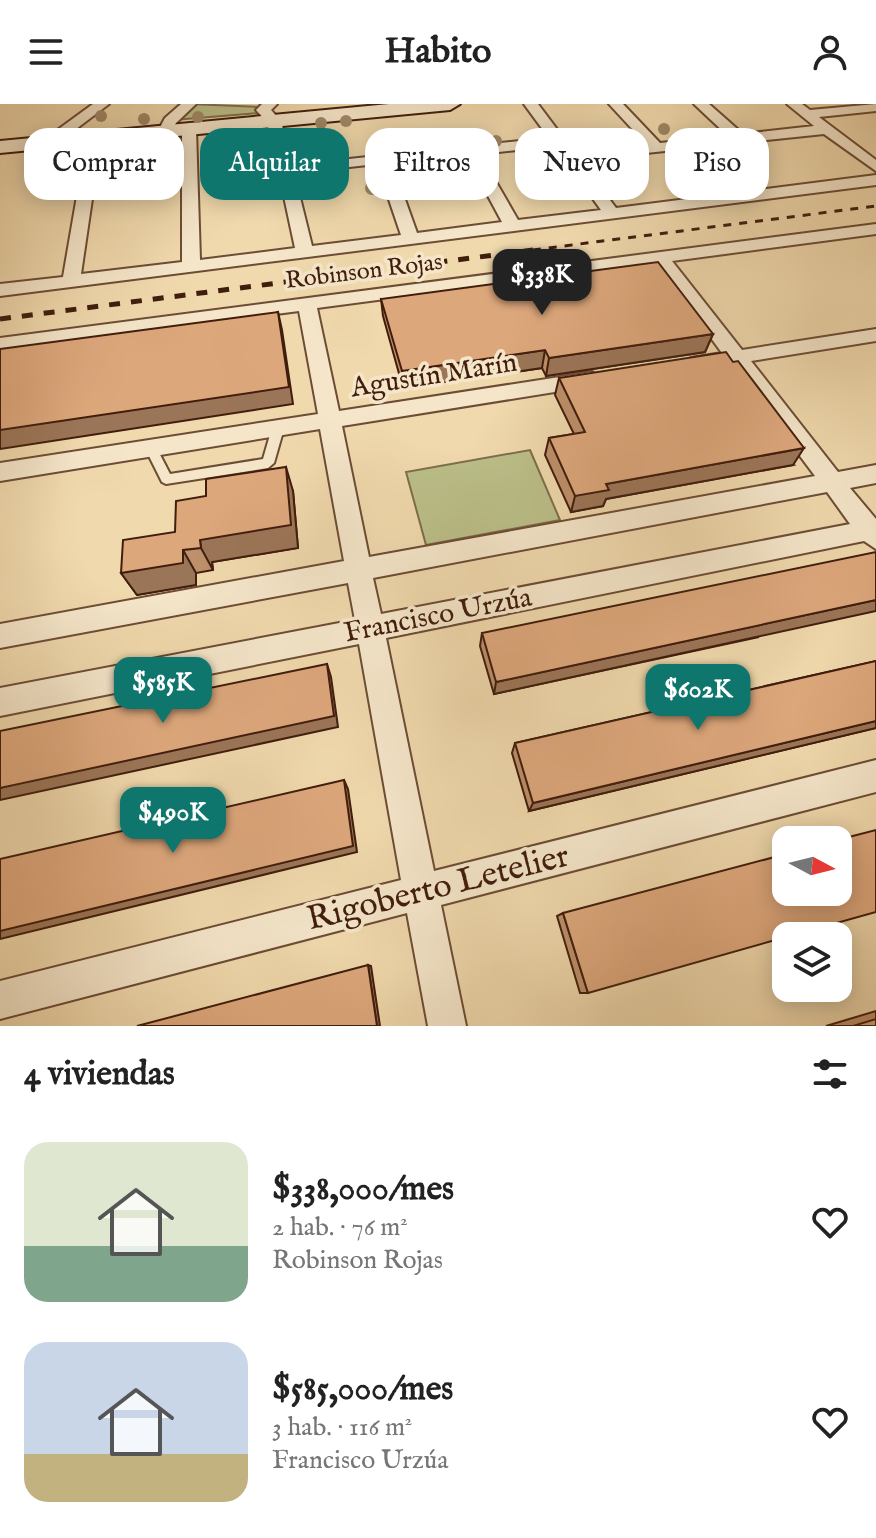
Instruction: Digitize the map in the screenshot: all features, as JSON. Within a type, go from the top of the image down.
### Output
[{"type":"street","points":[[69,128],[102,104]]},
{"type":"street","points":[[166,128],[189,104]]},
{"type":"street","points":[[244,104],[270,110]]},
{"type":"street","points":[[184,129],[270,110],[450,104]]},
{"type":"street","points":[[531,104],[549,128]]},
{"type":"street","points":[[616,104],[657,148]]},
{"type":"street","points":[[701,104],[728,128]]},
{"type":"street","points":[[794,104],[876,167]]},
{"type":"street","points":[[808,114],[876,107]]},
{"type":"street","points":[[189,129],[191,266]]},
{"type":"street","points":[[769,136],[827,129]]},
{"type":"street","points":[[0,147],[24,145]]},
{"type":"street","points":[[649,149],[665,147]]},
{"type":"street","points":[[0,290],[876,180]]},
{"type":"street","points":[[71,281],[84,200]]},
{"type":"street","points":[[291,200],[305,252]]},
{"type":"street","points":[[397,200],[411,239]]},
{"type":"street","points":[[499,200],[513,226]]},
{"type":"street","points":[[602,200],[612,213]]},
{"type":"street","name":"Robinson Rojas","points":[[0,344],[876,229]]},
{"type":"street","points":[[660,257],[874,533]]},
{"type":"street","points":[[307,303],[447,1026]]},
{"type":"street","points":[[673,367],[876,335]]},
{"type":"street","name":"Agustín Marín","points":[[0,472],[610,377]]},
{"type":"street","points":[[0,636],[876,474]]},
{"type":"street","name":"Francisco Urzúa","points":[[0,702],[874,533]]},
{"type":"street","name":"Rigoberto Letelier","points":[[0,1000],[876,776]]},
{"type":"lane","points":[[151,448],[166,479],[268,463],[278,428]]},
{"type":"green space","points":[[190,104],[262,107],[259,113],[173,120]]},
{"type":"green space","points":[[530,450],[560,520],[426,545],[406,472]]},
{"type":"building","points":[[658,262],[713,334],[549,358],[545,350],[402,371],[381,299]]},
{"type":"building","points":[[278,312],[289,387],[0,430],[0,349]]},
{"type":"building","points":[[726,352],[733,362],[738,361],[804,448],[606,484],[609,490],[575,496],[549,438],[585,432],[559,378]]},
{"type":"building","points":[[286,467],[291,525],[200,540],[201,548],[183,550],[183,563],[121,573],[123,540],[175,532],[176,501],[206,496],[206,479]]},
{"type":"building","points":[[876,552],[876,600],[496,682],[482,633]]},
{"type":"building","points":[[876,661],[876,721],[533,803],[515,743]]},
{"type":"building","points":[[327,664],[334,716],[0,788],[0,731]]},
{"type":"building","points":[[344,780],[353,846],[0,931],[0,859]]},
{"type":"building","points":[[876,830],[876,912],[840,922],[772,922],[772,941],[588,993],[563,913],[772,858],[772,906],[852,906],[852,836]]},
{"type":"building","points":[[368,965],[377,1026],[137,1026]]},
{"type":"building","points":[[876,1019],[876,1026],[853,1026]]},
{"type":"railway","points":[[517,252],[876,206]]},
{"type":"railway","points":[[0,319],[533,250]]}]
